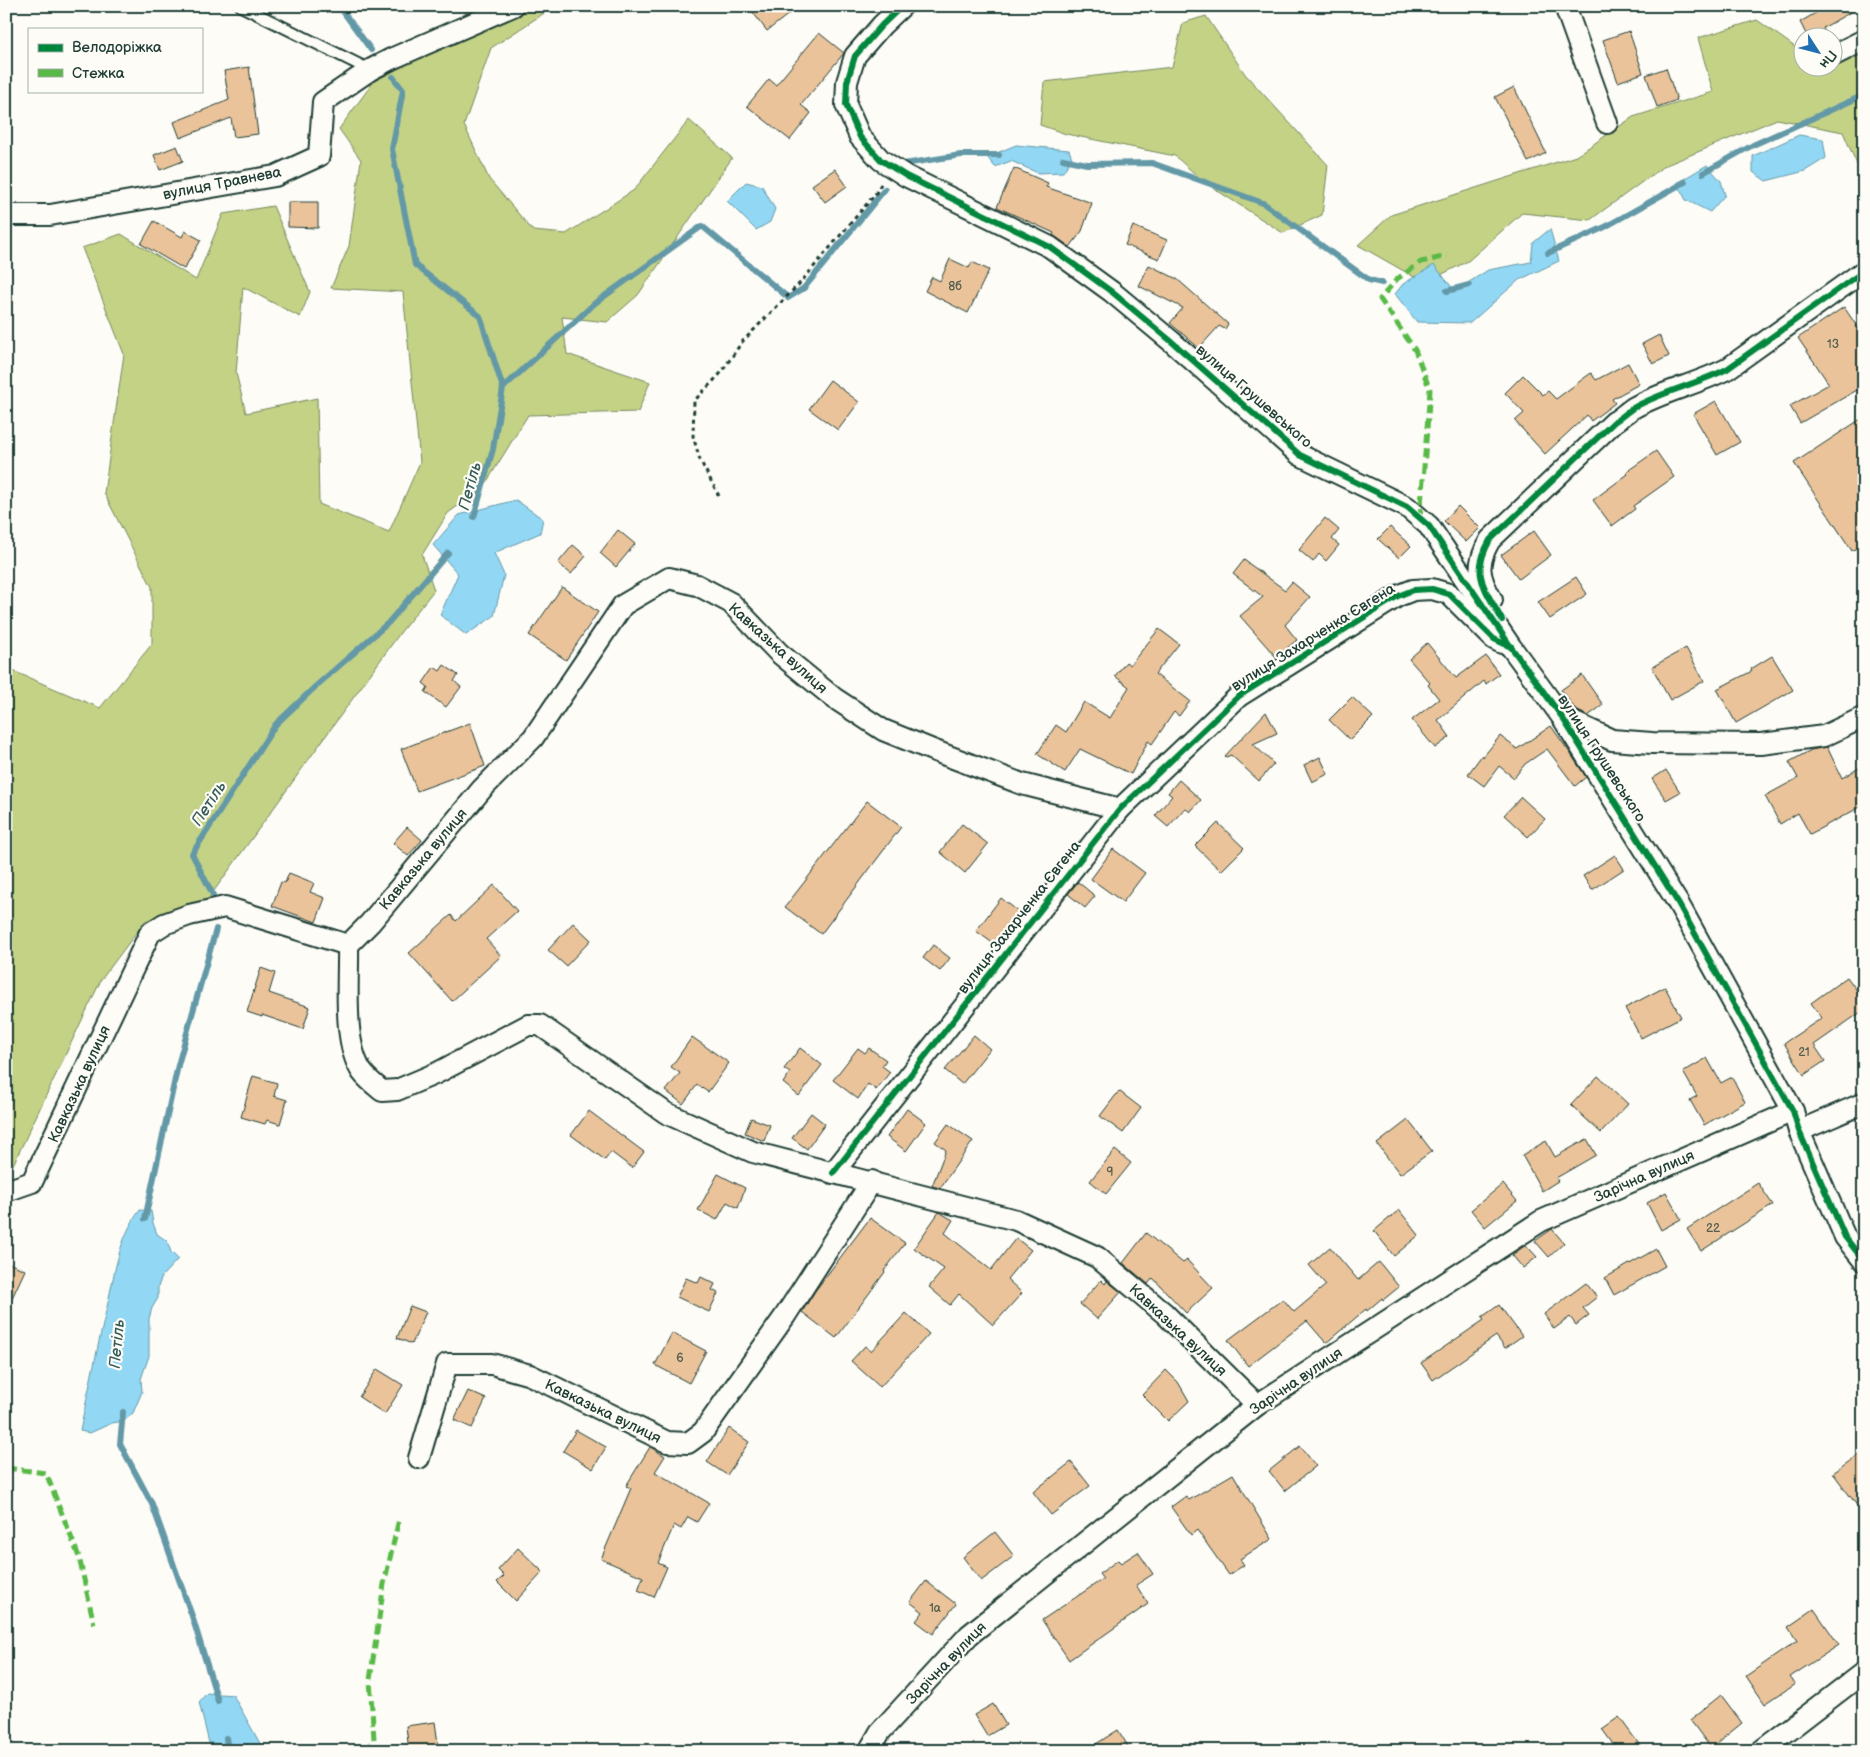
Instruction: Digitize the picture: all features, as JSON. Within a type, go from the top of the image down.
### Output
[{"type":"street","name":"вулиця Травнева","points":[[6,215],[50,215],[275,176],[319,156],[323,102],[370,70],[512,6]]},
{"type":"street","name":"вулиця Грушевського","points":[[902,6],[882,25],[855,56],[847,82],[846,105],[860,137],[881,160],[906,176],[1050,246],[1112,292],[1300,455],[1407,507],[1429,526],[1511,647],[1562,717],[1678,903],[1792,1111],[1845,1237],[1864,1261]]},
{"type":"street","points":[[1565,6],[1607,123]]},
{"type":"street","points":[[1842,51],[1864,40]]},
{"type":"street","points":[[1511,647],[1506,626],[1483,585],[1479,570],[1482,553],[1490,540],[1614,422],[1650,400],[1704,380],[1727,369],[1864,271]]},
{"type":"street","name":"Кавказька вулиця","points":[[1120,810],[1022,784],[935,752],[883,730],[834,698],[779,653],[731,603],[697,585],[669,578],[623,605],[533,738],[482,789],[370,923],[348,945],[349,1032],[361,1071],[382,1091],[397,1090],[528,1026],[540,1025],[666,1113],[753,1152],[872,1181],[1016,1220],[1097,1257],[1164,1313],[1256,1405]]},
{"type":"street","name":"вулиця Захарченка Євгена","points":[[833,1173],[1120,810],[1239,696],[1398,596],[1413,590],[1432,589],[1449,594],[1494,639],[1511,647]]},
{"type":"street","points":[[1562,717],[1612,740],[1652,743],[1761,744],[1824,736],[1864,717]]},
{"type":"street","name":"Кавказька вулиця","points":[[6,1191],[32,1182],[150,933],[164,924],[189,915],[224,907],[348,945]]},
{"type":"street","points":[[1799,1131],[1864,1103]]},
{"type":"street","name":"Зарічна вулиця","points":[[869,1751],[880,1732],[969,1635],[1256,1405],[1541,1220],[1792,1111]]},
{"type":"street","name":"Кавказька вулиця","points":[[419,1458],[447,1364],[492,1364],[530,1375],[667,1442],[688,1444],[703,1432],[785,1316],[872,1181]]},
{"type":"street","points":[[1761,1751],[1864,1672]]},
{"type":"lane","points":[[241,6],[370,70]]},
{"type":"path","points":[[720,496],[700,460],[693,436],[694,401],[720,374],[742,342],[800,282],[876,192],[891,166]]},
{"type":"green space","points":[[463,6],[555,6],[491,48],[464,125],[489,179],[533,231],[566,234],[634,190],[689,120],[732,158],[638,295],[607,322],[562,317],[567,354],[650,382],[638,412],[528,415],[483,488],[448,513],[422,555],[434,590],[400,633],[206,902],[145,921],[101,980],[12,1167],[6,1171],[6,668],[100,708],[152,644],[152,587],[104,493],[124,354],[82,248],[121,234],[196,280],[223,214],[273,206],[310,292],[300,317],[243,287],[236,373],[246,413],[317,398],[319,504],[389,532],[420,462],[403,292],[331,288],[349,246],[361,160],[339,129],[374,81],[472,32]]},
{"type":"green space","points":[[1206,16],[1245,74],[1328,165],[1322,215],[1283,233],[1204,182],[1175,156],[1066,134],[1040,125],[1044,82],[1172,67],[1183,23]]},
{"type":"green space","points":[[1757,20],[1792,45],[1792,78],[1842,78],[1842,64],[1864,53],[1864,181],[1843,132],[1777,119],[1664,166],[1590,220],[1522,213],[1468,261],[1425,283],[1358,245],[1391,215],[1576,156],[1633,117],[1713,92],[1698,38]]},
{"type":"water","points":[[1799,135],[1823,139],[1826,158],[1805,171],[1766,181],[1753,172],[1753,156]]},
{"type":"water","points":[[1016,145],[1069,150],[1072,158],[1063,172],[1038,173],[1011,161],[995,167],[987,157]]},
{"type":"water","points":[[1707,165],[1721,181],[1725,195],[1710,212],[1686,200],[1677,183]]},
{"type":"water","points":[[746,182],[762,186],[775,209],[770,222],[756,230],[727,201]]},
{"type":"water","points":[[1550,229],[1559,261],[1519,280],[1470,323],[1417,322],[1395,294],[1403,284],[1434,265],[1455,291],[1488,270],[1531,262],[1533,243]]},
{"type":"water","points":[[516,500],[543,519],[540,533],[494,553],[504,575],[494,616],[466,635],[440,615],[458,574],[433,545],[459,515]]},
{"type":"water","points":[[140,1210],[151,1211],[157,1234],[167,1241],[171,1252],[178,1259],[162,1276],[158,1287],[158,1298],[152,1308],[149,1319],[149,1356],[141,1379],[142,1392],[133,1413],[124,1421],[112,1423],[90,1433],[80,1431],[118,1257],[127,1233]]},
{"type":"water","points":[[207,1693],[233,1695],[262,1747],[209,1743],[199,1702]]},
{"type":"building","points":[[748,6],[799,6],[767,31]]},
{"type":"building","points":[[1828,6],[1861,6],[1823,28],[1803,28],[1800,22]]},
{"type":"building","points":[[1629,31],[1643,73],[1618,82],[1603,40]]},
{"type":"building","points":[[819,33],[844,53],[801,105],[811,113],[790,140],[747,106],[769,79],[776,85]]},
{"type":"building","points":[[249,67],[258,134],[234,137],[231,118],[180,138],[174,122],[229,100],[224,71]]},
{"type":"building","points":[[1666,68],[1677,100],[1657,107],[1646,75]]},
{"type":"building","points":[[1514,87],[1546,153],[1528,162],[1495,97]]},
{"type":"building","points":[[177,146],[183,161],[160,170],[154,155]]},
{"type":"building","points":[[1014,168],[1048,183],[1046,187],[1092,203],[1082,231],[1070,247],[1053,235],[1054,233],[997,207]]},
{"type":"building","points":[[835,169],[847,186],[825,202],[812,185]]},
{"type":"building","points":[[288,202],[318,202],[318,228],[288,227]]},
{"type":"building","points":[[154,221],[182,237],[185,231],[201,240],[184,269],[141,244]]},
{"type":"building","points":[[1133,226],[1167,240],[1159,259],[1125,245]]},
{"type":"building","points":[[950,259],[969,268],[972,262],[989,270],[968,313],[925,291],[932,277],[940,281]]},
{"type":"building","points":[[1149,265],[1177,279],[1228,324],[1225,329],[1219,326],[1199,348],[1170,323],[1183,308],[1139,286]]},
{"type":"building","points":[[1844,307],[1864,337],[1864,386],[1800,423],[1790,406],[1829,384],[1798,338]]},
{"type":"building","points":[[1659,335],[1669,356],[1653,364],[1642,344]]},
{"type":"building","points":[[1628,363],[1639,384],[1612,399],[1615,403],[1591,421],[1587,415],[1545,454],[1515,421],[1524,413],[1505,393],[1523,375],[1543,395],[1548,391],[1556,399],[1591,373],[1596,380]]},
{"type":"building","points":[[830,380],[859,402],[838,430],[809,409]]},
{"type":"building","points":[[1716,401],[1740,442],[1717,455],[1693,414]]},
{"type":"building","points":[[1864,417],[1864,543],[1852,551],[1794,463]]},
{"type":"building","points":[[1656,451],[1674,477],[1633,506],[1635,509],[1612,526],[1593,500],[1628,474],[1626,472]]},
{"type":"building","points":[[1458,506],[1480,528],[1466,542],[1444,521]]},
{"type":"building","points":[[1325,518],[1339,530],[1332,539],[1339,545],[1326,561],[1319,554],[1313,562],[1299,550]]},
{"type":"building","points":[[1390,527],[1411,546],[1399,558],[1378,539]]},
{"type":"building","points":[[618,530],[635,544],[616,567],[600,553]]},
{"type":"building","points":[[1534,531],[1551,555],[1519,579],[1501,555]]},
{"type":"building","points":[[573,545],[586,556],[571,574],[558,563]]},
{"type":"building","points":[[1244,560],[1285,590],[1292,582],[1310,597],[1285,625],[1297,640],[1276,657],[1240,616],[1263,597],[1233,574]]},
{"type":"building","points":[[1576,577],[1587,594],[1550,619],[1538,602]]},
{"type":"building","points":[[562,587],[598,612],[566,660],[529,635]]},
{"type":"building","points":[[1159,629],[1179,644],[1155,674],[1190,701],[1179,716],[1174,712],[1152,744],[1148,741],[1131,774],[1080,749],[1065,772],[1037,754],[1056,725],[1066,732],[1084,702],[1110,718],[1129,687],[1115,676],[1126,662],[1130,665]]},
{"type":"building","points":[[1427,643],[1456,678],[1486,656],[1499,674],[1486,684],[1484,681],[1438,720],[1450,737],[1435,748],[1412,720],[1439,699],[1428,685],[1430,683],[1409,659]]},
{"type":"building","points":[[1686,648],[1704,681],[1670,700],[1652,667]]},
{"type":"building","points":[[1772,656],[1793,690],[1736,723],[1717,689],[1752,671],[1751,669]]},
{"type":"building","points":[[444,665],[458,675],[454,681],[461,687],[446,707],[425,692],[428,687],[423,683],[434,667],[440,671]]},
{"type":"building","points":[[1582,675],[1603,705],[1588,716],[1576,710],[1561,690]]},
{"type":"building","points":[[1352,697],[1373,717],[1350,740],[1329,720]]},
{"type":"building","points":[[1266,712],[1277,733],[1253,744],[1274,764],[1259,781],[1231,755],[1225,756]]},
{"type":"building","points":[[470,723],[485,766],[417,791],[401,749]]},
{"type":"building","points":[[1551,726],[1586,777],[1575,786],[1547,749],[1525,764],[1514,778],[1499,766],[1484,786],[1468,774],[1482,755],[1483,757],[1500,736],[1517,749]]},
{"type":"building","points":[[1827,747],[1842,778],[1864,765],[1864,805],[1810,834],[1798,813],[1780,824],[1765,796],[1798,778],[1789,762],[1811,750]]},
{"type":"building","points":[[1320,757],[1328,774],[1312,782],[1304,765]]},
{"type":"building","points":[[1666,770],[1680,792],[1666,800],[1652,779]]},
{"type":"building","points":[[1179,780],[1201,800],[1190,812],[1185,808],[1168,827],[1155,816],[1172,796],[1168,793]]},
{"type":"building","points":[[1521,797],[1545,819],[1528,837],[1504,815]]},
{"type":"building","points":[[867,801],[901,827],[821,934],[785,907]]},
{"type":"building","points":[[1218,823],[1244,848],[1221,871],[1195,846]]},
{"type":"building","points":[[962,824],[988,844],[965,873],[940,852]]},
{"type":"building","points":[[407,827],[422,840],[408,856],[393,843]]},
{"type":"building","points":[[1113,849],[1145,873],[1123,902],[1091,879]]},
{"type":"building","points":[[1615,855],[1624,869],[1592,890],[1583,876]]},
{"type":"building","points":[[289,873],[314,883],[310,892],[325,898],[316,922],[272,906],[281,882],[285,883]]},
{"type":"building","points":[[1078,882],[1095,896],[1085,908],[1068,894]]},
{"type":"building","points":[[494,885],[517,911],[486,939],[501,956],[452,1001],[409,953],[451,915],[456,921]]},
{"type":"building","points":[[1001,898],[1019,912],[994,944],[976,931]]},
{"type":"building","points":[[573,923],[591,940],[566,966],[548,950]]},
{"type":"building","points":[[933,945],[950,958],[940,971],[923,958]]},
{"type":"building","points":[[261,968],[275,973],[269,993],[310,1007],[303,1029],[247,1012]]},
{"type":"building","points":[[1847,977],[1864,1000],[1864,1010],[1814,1045],[1825,1061],[1804,1075],[1784,1043],[1822,1018],[1811,1003]]},
{"type":"building","points":[[1665,987],[1681,1017],[1641,1038],[1625,1008]]},
{"type":"building","points":[[974,1035],[990,1049],[962,1084],[945,1070]]},
{"type":"building","points":[[692,1037],[729,1063],[708,1092],[697,1085],[683,1104],[666,1091],[680,1073],[671,1067]]},
{"type":"building","points":[[800,1048],[822,1065],[799,1096],[783,1083],[790,1073],[784,1069]]},
{"type":"building","points":[[858,1048],[865,1053],[869,1048],[886,1060],[882,1066],[890,1072],[876,1090],[868,1084],[858,1099],[833,1080]]},
{"type":"building","points":[[1707,1058],[1721,1083],[1732,1077],[1745,1102],[1704,1125],[1690,1100],[1697,1096],[1683,1072]]},
{"type":"building","points":[[253,1076],[277,1083],[274,1096],[287,1100],[280,1124],[267,1120],[265,1124],[241,1117]]},
{"type":"building","points":[[1598,1076],[1628,1104],[1601,1133],[1571,1105]]},
{"type":"building","points":[[1119,1091],[1141,1108],[1123,1133],[1100,1116]]},
{"type":"building","points":[[907,1109],[926,1123],[906,1151],[887,1137]]},
{"type":"building","points":[[589,1111],[644,1152],[632,1168],[611,1152],[605,1160],[571,1135]]},
{"type":"building","points":[[811,1113],[825,1124],[807,1149],[792,1138]]},
{"type":"building","points":[[751,1118],[770,1125],[764,1141],[745,1133]]},
{"type":"building","points":[[1408,1120],[1432,1151],[1400,1174],[1377,1144]]},
{"type":"building","points":[[948,1124],[973,1141],[940,1188],[932,1186],[946,1150],[935,1142]]},
{"type":"building","points":[[1587,1139],[1596,1155],[1556,1178],[1558,1181],[1542,1191],[1522,1155],[1546,1141],[1555,1157]]},
{"type":"building","points":[[1115,1150],[1131,1163],[1106,1194],[1090,1181]]},
{"type":"building","points":[[718,1174],[745,1188],[738,1208],[727,1202],[717,1220],[698,1210]]},
{"type":"building","points":[[1758,1183],[1773,1205],[1701,1251],[1687,1229]]},
{"type":"building","points":[[1503,1184],[1517,1201],[1485,1227],[1471,1210]]},
{"type":"building","points":[[1666,1192],[1681,1219],[1661,1230],[1647,1203]]},
{"type":"building","points":[[1399,1210],[1419,1235],[1394,1256],[1374,1231]]},
{"type":"building","points":[[939,1212],[953,1220],[945,1233],[991,1270],[1016,1238],[1031,1250],[1007,1279],[1022,1293],[993,1325],[959,1294],[950,1305],[929,1287],[944,1269],[914,1248]]},
{"type":"building","points":[[870,1218],[905,1243],[836,1338],[802,1312],[815,1291]]},
{"type":"building","points":[[1552,1229],[1564,1243],[1549,1257],[1535,1241]]},
{"type":"building","points":[[1146,1233],[1183,1263],[1187,1260],[1213,1288],[1186,1313],[1153,1278],[1148,1284],[1123,1263]]},
{"type":"building","points":[[1526,1245],[1537,1257],[1523,1268],[1512,1255]]},
{"type":"building","points":[[1330,1247],[1358,1280],[1379,1262],[1399,1287],[1367,1311],[1366,1309],[1326,1343],[1307,1321],[1248,1366],[1228,1340],[1283,1299],[1294,1312],[1326,1285],[1309,1265]]},
{"type":"building","points":[[1656,1249],[1665,1266],[1614,1295],[1605,1278]]},
{"type":"building","points":[[6,1262],[25,1270],[6,1311]]},
{"type":"building","points":[[701,1277],[715,1284],[712,1290],[718,1293],[709,1312],[677,1297],[686,1278],[698,1283]]},
{"type":"building","points":[[1101,1280],[1105,1284],[1107,1281],[1121,1292],[1097,1319],[1080,1304]]},
{"type":"building","points":[[1586,1283],[1597,1297],[1583,1308],[1589,1315],[1576,1325],[1570,1317],[1554,1329],[1544,1314]]},
{"type":"building","points":[[1499,1305],[1522,1336],[1505,1348],[1496,1336],[1433,1380],[1421,1363],[1484,1320],[1482,1317]]},
{"type":"building","points":[[410,1306],[426,1312],[412,1344],[397,1338]]},
{"type":"building","points":[[906,1313],[929,1334],[880,1387],[851,1361],[865,1346],[871,1351]]},
{"type":"building","points":[[672,1333],[706,1351],[689,1383],[655,1365]]},
{"type":"building","points":[[377,1369],[403,1385],[385,1414],[359,1397]]},
{"type":"building","points":[[1166,1370],[1178,1382],[1189,1401],[1168,1421],[1142,1395]]},
{"type":"building","points":[[468,1391],[486,1399],[472,1428],[454,1420]]},
{"type":"building","points":[[729,1428],[749,1442],[727,1475],[707,1462]]},
{"type":"building","points":[[576,1430],[606,1447],[593,1469],[563,1451]]},
{"type":"building","points":[[1300,1446],[1316,1466],[1285,1491],[1269,1471]]},
{"type":"building","points":[[650,1447],[665,1456],[655,1472],[709,1503],[697,1522],[688,1517],[681,1529],[674,1525],[658,1563],[667,1567],[654,1597],[638,1590],[643,1577],[601,1559],[631,1488],[626,1486]]},
{"type":"building","points":[[1864,1451],[1864,1515],[1833,1473]]},
{"type":"building","points":[[1071,1462],[1090,1486],[1051,1515],[1033,1492]]},
{"type":"building","points":[[1233,1474],[1272,1539],[1240,1559],[1244,1565],[1229,1575],[1197,1530],[1191,1535],[1171,1507],[1186,1496],[1189,1500]]},
{"type":"building","points":[[995,1532],[1014,1556],[981,1581],[963,1557]]},
{"type":"building","points":[[518,1548],[543,1572],[516,1601],[497,1582],[504,1576],[498,1570]]},
{"type":"building","points":[[1138,1552],[1153,1574],[1136,1585],[1148,1604],[1069,1660],[1042,1620],[1103,1579],[1099,1574],[1118,1560],[1121,1563]]},
{"type":"building","points":[[926,1581],[956,1604],[933,1634],[916,1621],[923,1612],[910,1602]]},
{"type":"building","points":[[1814,1609],[1839,1645],[1790,1677],[1795,1684],[1765,1704],[1746,1676],[1797,1641],[1788,1627]]},
{"type":"building","points":[[1721,1695],[1742,1723],[1711,1748],[1690,1720]]},
{"type":"building","points":[[993,1704],[1006,1725],[987,1736],[974,1715]]},
{"type":"building","points":[[1619,1717],[1644,1751],[1618,1751],[1602,1729]]},
{"type":"building","points":[[435,1722],[439,1751],[409,1751],[406,1726]]},
{"type":"building","points":[[1118,1730],[1131,1751],[1085,1751]]},
{"type":"waterway","name":"Петіль","points":[[339,6],[371,50]]},
{"type":"waterway","name":"Петіль","points":[[393,77],[403,90],[392,149],[415,265],[480,316],[503,388],[493,449],[474,517]]},
{"type":"waterway","points":[[1703,173],[1753,145],[1864,95]]},
{"type":"waterway","points":[[904,164],[961,155],[999,155]]},
{"type":"waterway","points":[[1063,159],[1087,164],[1152,163],[1263,203],[1369,280],[1382,283]]},
{"type":"waterway","points":[[1548,253],[1605,227],[1685,182]]},
{"type":"waterway","points":[[788,298],[804,288],[885,189]]},
{"type":"waterway","points":[[503,388],[595,303],[702,226],[785,295]]},
{"type":"waterway","points":[[1447,291],[1469,285]]},
{"type":"waterway","name":"Петіль","points":[[213,895],[192,854],[276,724],[388,623],[448,553]]},
{"type":"waterway","name":"Петіль","points":[[145,1219],[178,1065],[216,929]]},
{"type":"waterway","name":"Петіль","points":[[123,1412],[120,1444],[152,1504],[192,1616],[218,1701]]},
{"type":"waterway","name":"Петіль","points":[[226,1738],[228,1751]]},
{"type":"marked path","points":[[1420,518],[1430,390],[1415,350],[1380,299],[1397,279],[1421,262],[1447,256]]},
{"type":"marked path","points":[[6,1468],[46,1473],[79,1557],[94,1624]]},
{"type":"marked path","points":[[365,1751],[374,1739],[370,1680],[384,1584],[399,1519]]},
{"type":"cycle path","points":[[902,6],[882,25],[855,56],[847,82],[846,105],[860,137],[881,160],[906,176],[1050,247],[1112,292],[1171,341],[1300,455],[1407,507],[1429,526],[1511,647],[1562,717],[1678,903],[1793,1111],[1799,1131],[1845,1237],[1864,1261]]},
{"type":"cycle path","points":[[1502,620],[1482,581],[1481,563],[1490,540],[1614,422],[1644,402],[1727,369],[1864,271]]},
{"type":"cycle path","points":[[833,1173],[1120,809],[1239,696],[1398,596],[1413,590],[1432,589],[1449,594],[1494,639],[1511,646]]}]
